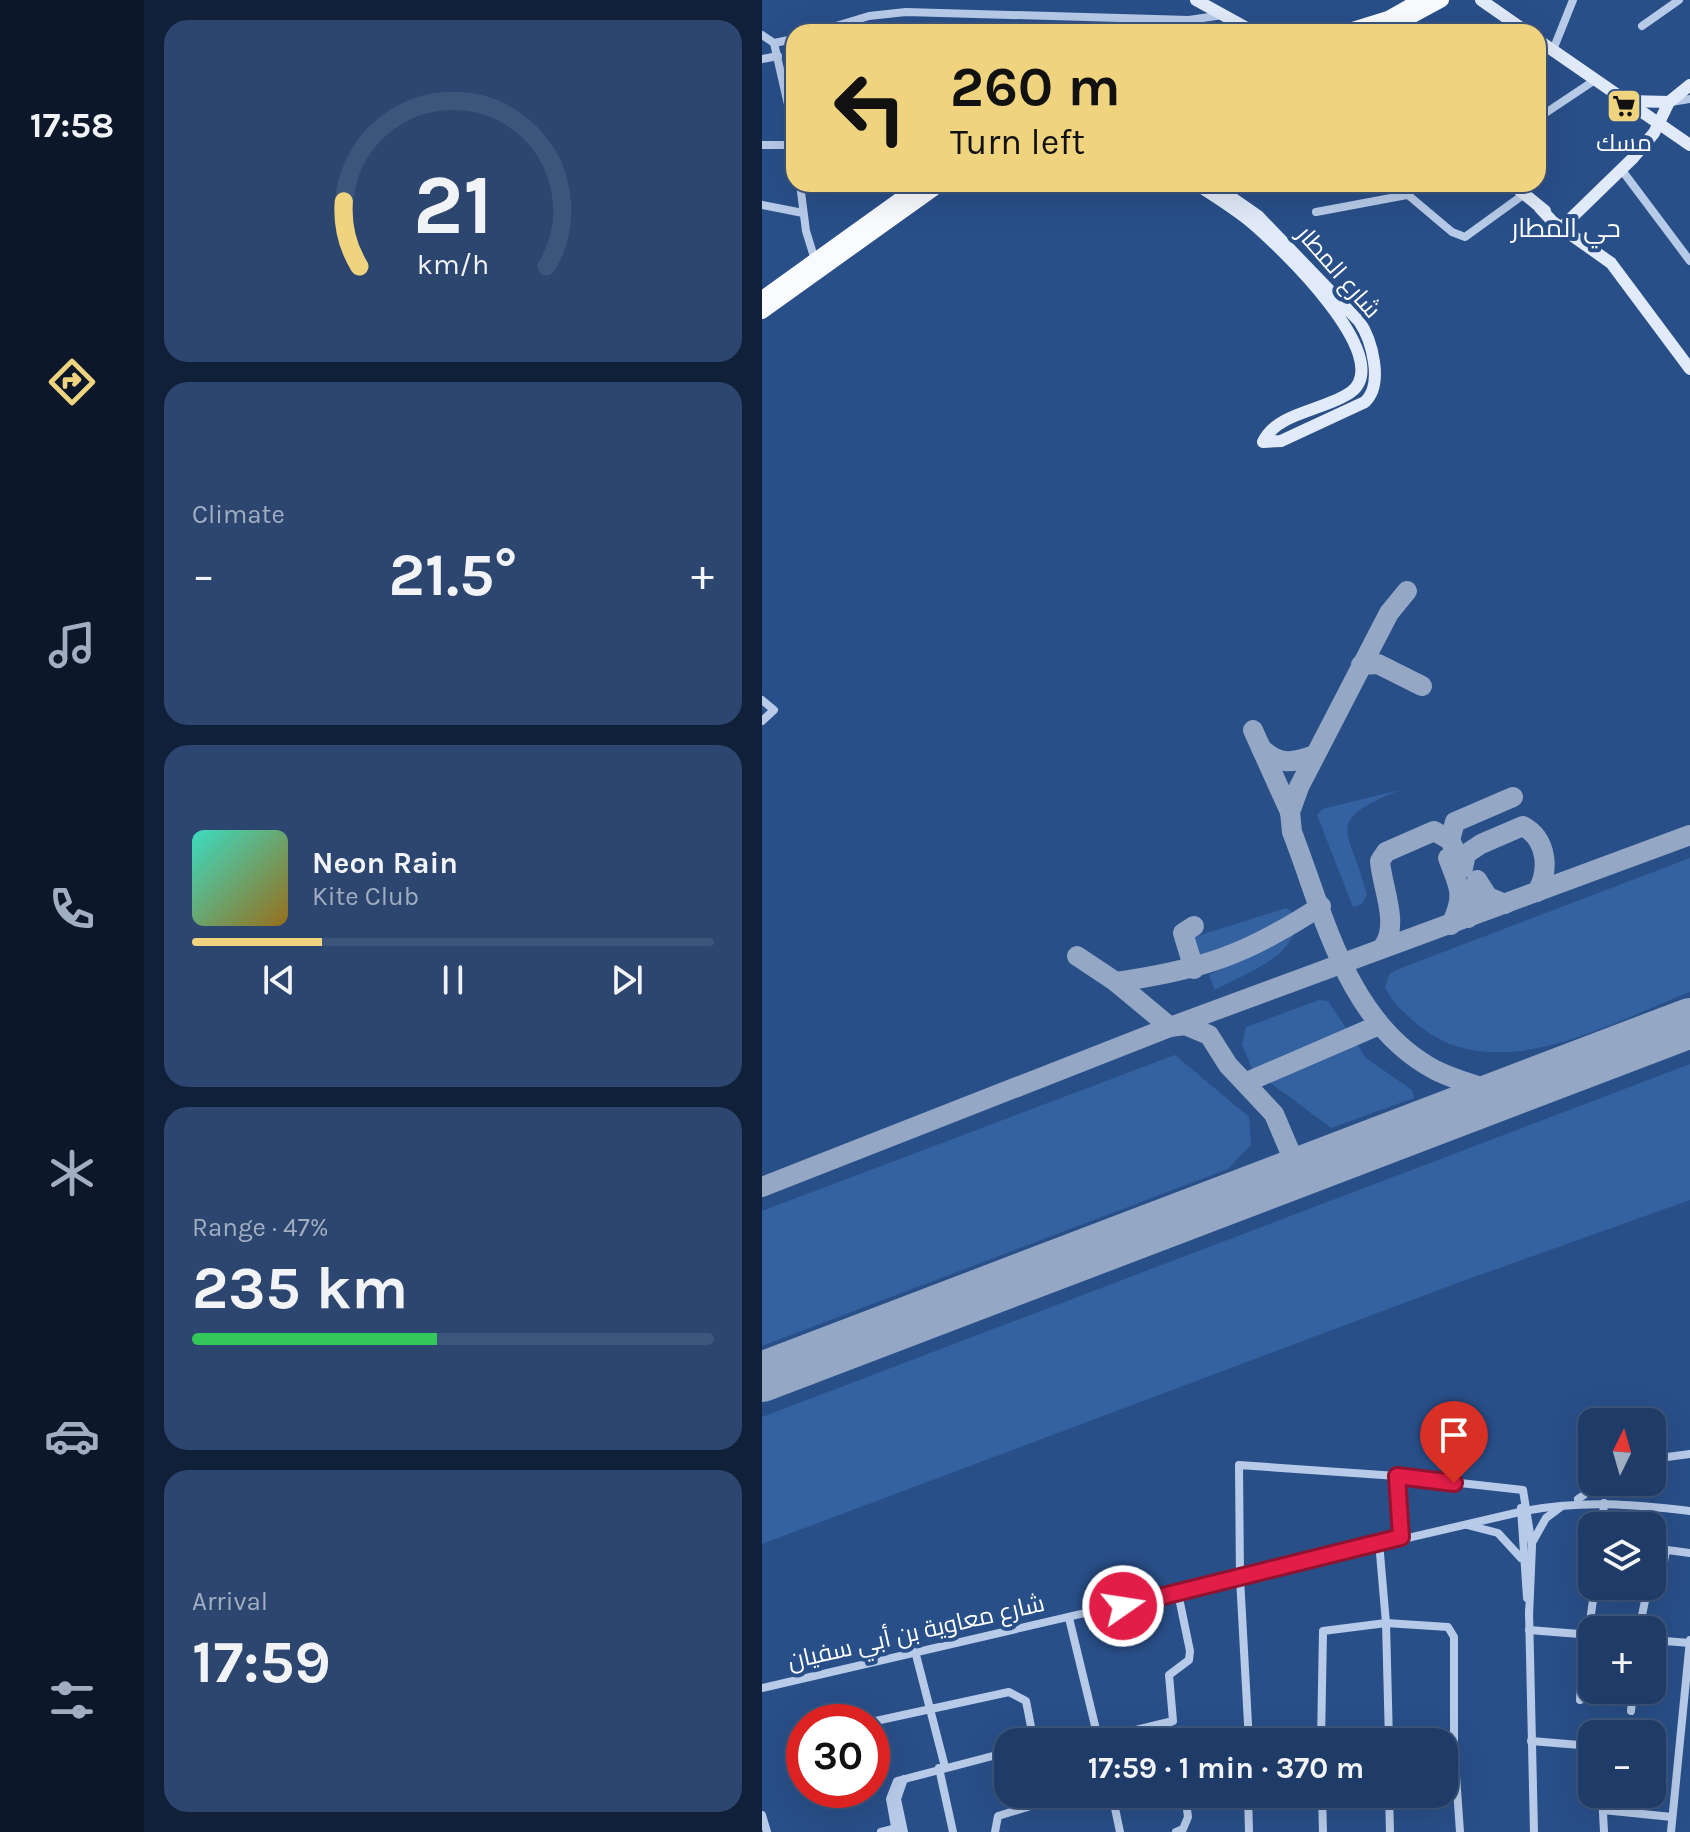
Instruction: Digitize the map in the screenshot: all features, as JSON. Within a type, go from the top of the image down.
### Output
[{"type":"main road","points":[[1369,24],[1388,18],[1420,0]]},
{"type":"main road","points":[[1398,24],[1442,0]]},
{"type":"main road","points":[[762,298],[910,192]]},
{"type":"main road","points":[[762,312],[930,192]]},
{"type":"street","points":[[1196,0],[1239,24]]},
{"type":"street","points":[[1481,0],[1516,24]]},
{"type":"street","points":[[1553,50],[1573,0]]},
{"type":"street","points":[[1642,26],[1679,0]]},
{"type":"street","points":[[842,24],[869,16],[906,12],[1189,20],[1223,15]]},
{"type":"street","points":[[762,35],[774,43],[786,94]]},
{"type":"street","points":[[774,43],[786,41]]},
{"type":"street","points":[[1546,45],[1690,145]]},
{"type":"street","points":[[762,59],[778,56]]},
{"type":"street","points":[[1546,113],[1595,80]]},
{"type":"street","points":[[1566,228],[1660,124],[1669,102],[1690,85]]},
{"type":"street","points":[[1624,100],[1669,102],[1690,99]]},
{"type":"street","points":[[762,145],[786,145]]},
{"type":"street","points":[[1621,169],[1690,261]]},
{"type":"street","points":[[801,192],[815,260]]},
{"type":"street","name":"شارع المطار","points":[[1207,192],[1250,222],[1328,296],[1359,321],[1375,386],[1365,402],[1281,441],[1263,442],[1274,427],[1353,390],[1361,378],[1365,350],[1328,296],[1258,216],[1224,192]]},
{"type":"street","points":[[1404,192],[1452,232],[1465,237],[1523,195]]},
{"type":"street","points":[[1520,192],[1618,271],[1690,369]]},
{"type":"street","points":[[1316,212],[1407,195]]},
{"type":"street","points":[[762,205],[803,213]]},
{"type":"street","points":[[1341,319],[1356,328],[1359,321]]},
{"type":"street","points":[[762,700],[766,714]]},
{"type":"street","points":[[1666,1457],[1690,1454]]},
{"type":"street","points":[[1248,1728],[1240,1578],[1239,1465],[1397,1476],[1523,1490],[1523,1560],[1529,1616]]},
{"type":"street","points":[[1397,1476],[1401,1537]]},
{"type":"street","points":[[1532,1546],[1546,1518],[1566,1504],[1587,1496]]},
{"type":"street","points":[[1603,1512],[1604,1503]]},
{"type":"street","name":"شارع معاوية بن أبي سفيان","points":[[762,1688],[1178,1593],[1379,1542],[1524,1511],[1566,1504],[1604,1503],[1690,1511]]},
{"type":"street","points":[[1524,1511],[1532,1546],[1529,1630],[1534,1832]]},
{"type":"street","points":[[1463,1524],[1498,1533],[1523,1560]]},
{"type":"street","points":[[1379,1542],[1386,1623],[1389,1728]]},
{"type":"street","points":[[1666,1550],[1690,1553]]},
{"type":"street","points":[[1148,1728],[1168,1724],[1174,1716],[1168,1693],[1169,1675],[1189,1660],[1190,1651],[1178,1593]]},
{"type":"street","points":[[1069,1618],[1096,1728]]},
{"type":"street","points":[[1321,1728],[1323,1631],[1386,1623],[1444,1625],[1453,1633],[1450,1728]]},
{"type":"street","points":[[1529,1630],[1578,1634]]},
{"type":"street","points":[[1666,1641],[1690,1642],[1685,1722],[1671,1832]]},
{"type":"street","points":[[915,1651],[931,1709],[953,1832]]},
{"type":"street","points":[[890,1718],[1016,1693],[1026,1701],[1031,1728]]},
{"type":"street","points":[[1631,1711],[1632,1704]]},
{"type":"street","points":[[1168,1724],[1169,1728]]},
{"type":"street","points":[[1531,1741],[1578,1745]]},
{"type":"street","points":[[881,1832],[899,1830],[897,1799],[904,1779],[994,1755]]},
{"type":"street","points":[[995,1832],[998,1816],[1024,1808]]},
{"type":"street","points":[[1115,1808],[1120,1832]]},
{"type":"street","points":[[1176,1832],[1183,1829],[1188,1817],[1187,1808]]},
{"type":"street","points":[[1248,1808],[1249,1832]]},
{"type":"street","points":[[1322,1808],[1323,1832]]},
{"type":"street","points":[[1389,1808],[1390,1832]]},
{"type":"street","points":[[1457,1808],[1460,1832]]},
{"type":"street","points":[[1604,1832],[1603,1810],[1672,1817]]},
{"type":"street","points":[[762,1815],[767,1832]]},
{"type":"shaded area","points":[[1400,790],[1375,801],[1350,820],[1349,841],[1367,895],[1362,904],[1353,907],[1317,815],[1322,809]]},
{"type":"shaded area","points":[[1690,858],[1690,992],[1556,1044],[1521,1051],[1486,1052],[1453,1045],[1422,1028],[1396,1004],[1385,987],[1390,973],[1401,968]]},
{"type":"shaded area","points":[[1286,908],[1291,911],[1294,923],[1277,939],[1240,958],[1204,967],[1191,938]]},
{"type":"shaded area","points":[[1294,933],[1289,943],[1271,960],[1215,990],[1209,975]]},
{"type":"shaded area","points":[[1319,1000],[1328,1001],[1366,1058],[1412,1090],[1414,1098],[1331,1128],[1252,1069],[1242,1044],[1246,1027]]},
{"type":"shaded area","points":[[1175,1055],[1249,1117],[1251,1145],[1228,1169],[762,1346],[762,1211]]},
{"type":"shaded area","points":[[1690,1064],[1690,1200],[1460,1282],[762,1544],[762,1417]]},
{"type":"taxiway","points":[[1407,591],[1389,613],[1299,787],[1290,812],[1292,832],[1343,965],[1380,1025],[1405,1050],[1435,1070],[1505,1094]]},
{"type":"taxiway","points":[[1361,665],[1378,664],[1422,686]]},
{"type":"taxiway","points":[[1253,730],[1290,812]]},
{"type":"taxiway","points":[[1261,748],[1274,758],[1286,761],[1315,755]]},
{"type":"taxiway","points":[[1450,840],[1455,822],[1513,797]]},
{"type":"taxiway","points":[[1383,947],[1388,938],[1390,917],[1380,861],[1386,852],[1434,831],[1450,840],[1463,868],[1466,854],[1523,826],[1537,839],[1544,856],[1544,874],[1537,892]]},
{"type":"taxiway","points":[[762,1187],[1170,1027],[1690,835]]},
{"type":"taxiway","points":[[1448,858],[1459,892],[1451,925]]},
{"type":"taxiway","points":[[1468,918],[1478,898],[1477,880],[1488,897],[1505,904]]},
{"type":"taxiway","points":[[1116,982],[1174,972],[1223,958],[1295,923],[1321,906]]},
{"type":"taxiway","points":[[1194,926],[1183,933],[1194,969]]},
{"type":"taxiway","points":[[1077,956],[1116,982],[1170,1027],[1185,1025],[1209,1035],[1228,1065],[1274,1114],[1299,1173]]},
{"type":"taxiway","points":[[1247,1082],[1379,1025]]},
{"type":"runway","points":[[762,1377],[1690,1023]]},
{"type":"place","name":"مسك","points":[[1624,106]]},
{"type":"district","name":"حي المطار","points":[[1566,228]]},
{"type":"route","points":[[1123,1606],[1401,1537],[1397,1476],[1454,1483]]}]
